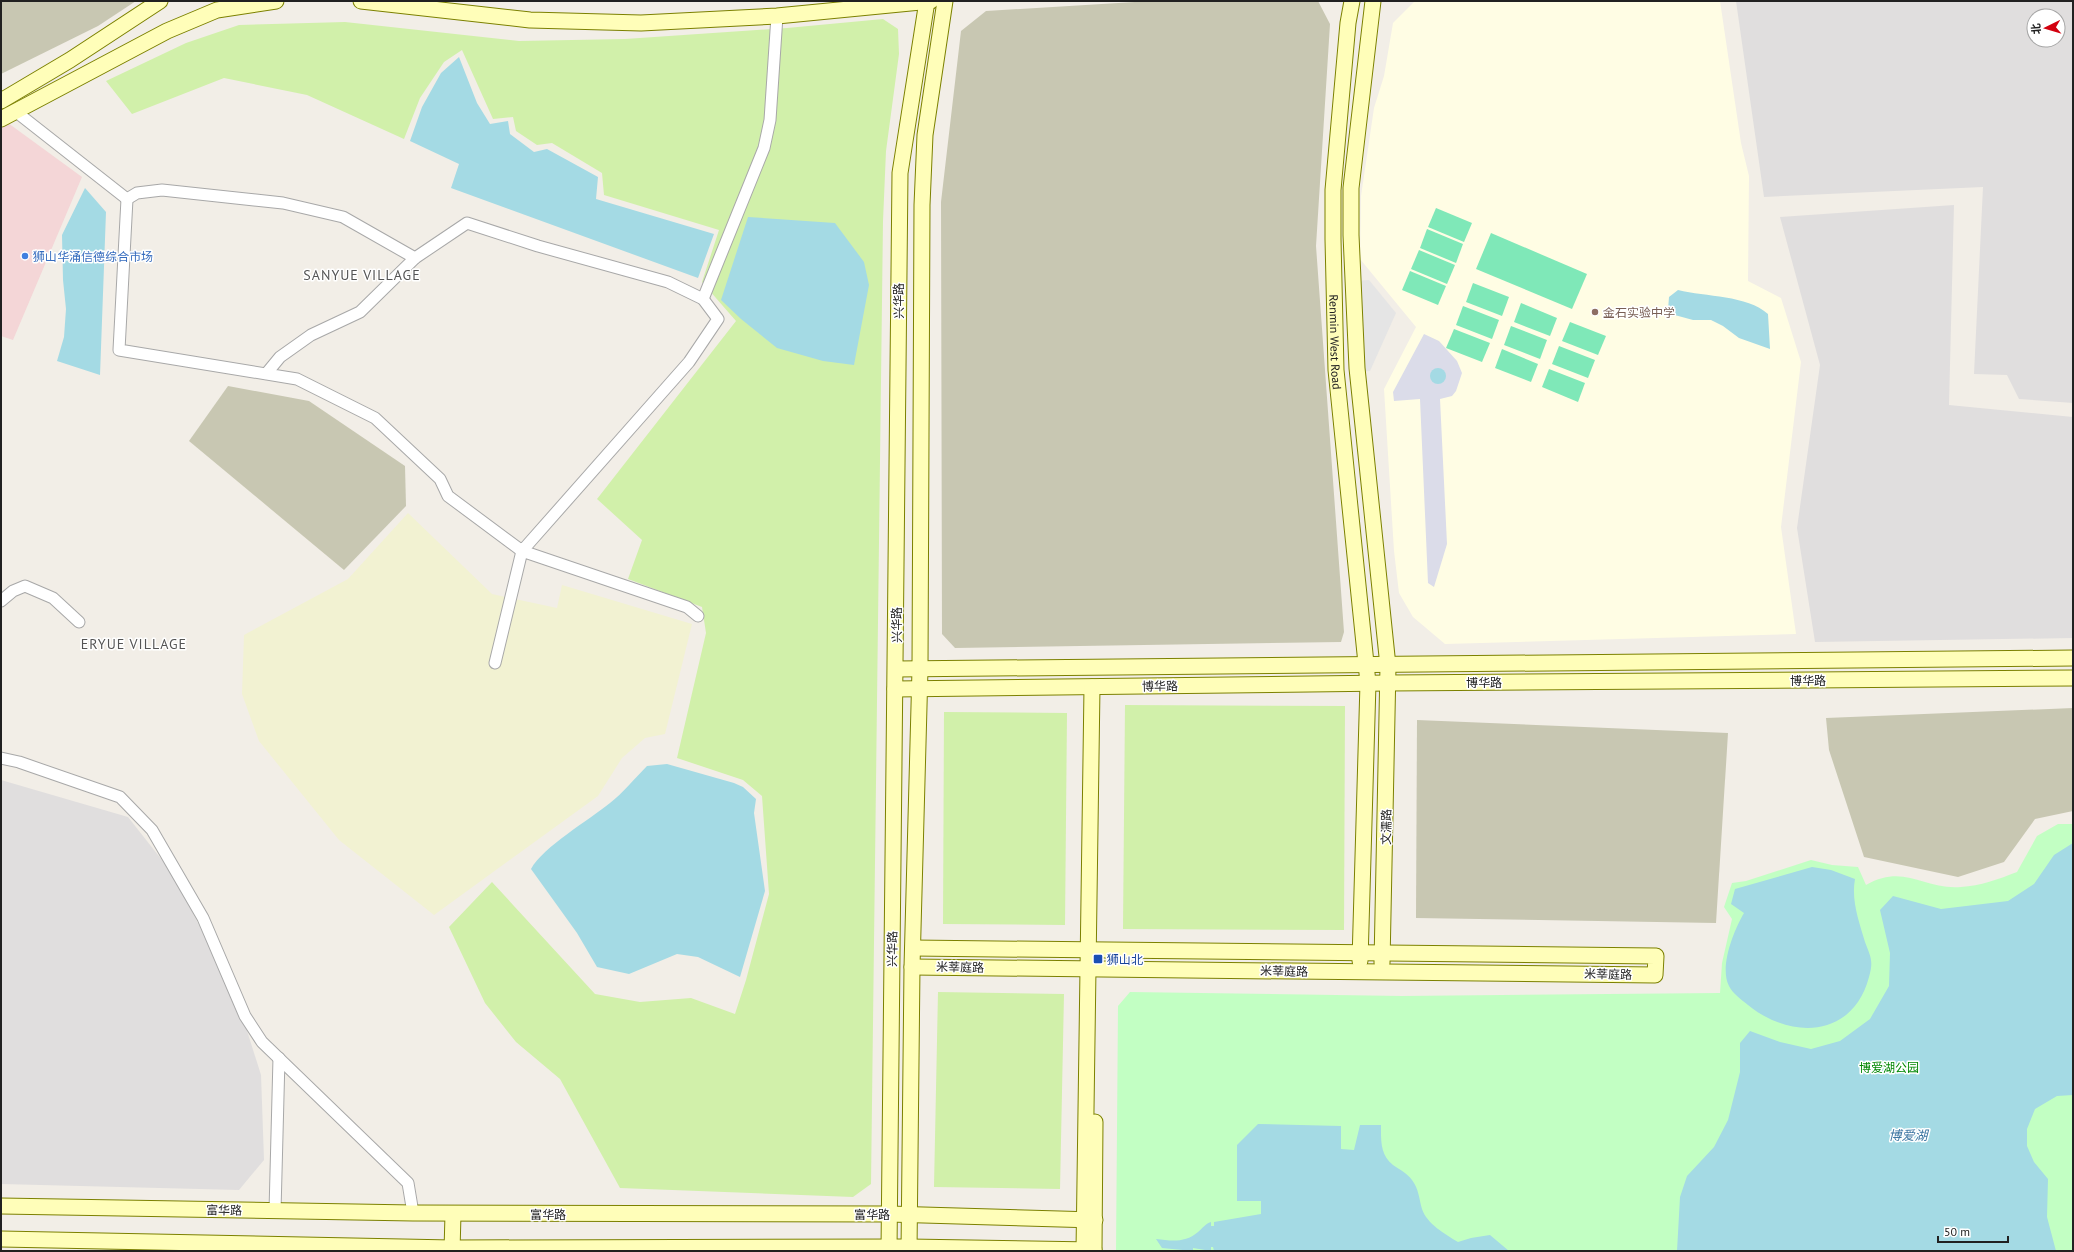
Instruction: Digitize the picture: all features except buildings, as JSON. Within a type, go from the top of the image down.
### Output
[{"type":"street","points":[[1,101],[70,60],[160,1]]},
{"type":"street","points":[[1,118],[167,31],[217,10],[276,1]]},
{"type":"street","points":[[361,1],[530,20],[641,22],[777,16],[928,1]]},
{"type":"street","name":"兴华路","points":[[889,1250],[900,173],[928,1]]},
{"type":"street","name":"兴华路","points":[[909,1249],[912,967],[918,688],[920,669],[922,205],[925,143],[945,1]]},
{"type":"street","points":[[1340,1],[1348,23]]},
{"type":"street","name":"Renmin West Road","points":[[1352,1],[1348,23],[1333,190],[1336,370],[1368,683]]},
{"type":"street","name":"文濡路","points":[[1373,1],[1351,188],[1351,235],[1357,368],[1389,682],[1382,972]]},
{"type":"street","points":[[1370,20],[1381,1]]},
{"type":"street","points":[[703,299],[764,148],[770,120],[777,16]]},
{"type":"street","points":[[15,111],[127,199]]},
{"type":"street","points":[[127,199],[137,193],[162,190],[283,202],[343,217],[415,258]]},
{"type":"street","points":[[127,199],[119,350],[297,379],[375,418],[440,479],[448,496],[522,551],[687,607],[698,616]]},
{"type":"street","points":[[266,374],[280,357],[311,335],[360,312],[415,258],[467,223],[538,246],[668,282],[703,299],[718,319],[689,362],[522,551],[494,663]]},
{"type":"street","points":[[1,601],[13,591],[25,586],[53,598],[79,622]]},
{"type":"street","name":"博华路","points":[[896,669],[1388,666],[2073,658]]},
{"type":"street","name":"博华路","points":[[895,689],[1389,682],[2073,678]]},
{"type":"street","name":"文濡路","points":[[1360,972],[1368,683]]},
{"type":"street","points":[[1,1239],[452,1249],[909,1249],[1089,1251],[1091,950],[1096,687]]},
{"type":"street","points":[[1,758],[20,762],[120,797],[152,830],[203,918],[245,1016],[262,1042],[408,1183],[413,1213]]},
{"type":"street","name":"米莘庭路","points":[[912,967],[1655,975],[1656,956],[913,948]]},
{"type":"street","points":[[275,1211],[279,1058]]},
{"type":"street","name":"富华路","points":[[1,1206],[452,1214],[910,1214],[1089,1220]]},
{"type":"street","points":[[452,1214],[452,1249]]},
{"type":"shaded area","points":[[1,1],[136,1],[98,26],[1,74]]},
{"type":"shaded area","points":[[1151,1],[1318,1],[1330,24],[1316,246],[1344,632],[1341,642],[955,648],[942,634],[941,202],[961,31],[986,11]]},
{"type":"shaded area","name":"金石实验中学","points":[[1415,1],[1720,1],[1741,143],[1749,176],[1748,281],[1781,298],[1801,362],[1781,527],[1796,634],[1445,644],[1413,617],[1399,593],[1394,551],[1384,389],[1416,327],[1360,259],[1361,196],[1374,108],[1384,76],[1393,23]]},
{"type":"shaded area","points":[[1736,1],[2073,1],[2073,403],[2019,399],[2007,375],[1974,374],[1983,187],[1764,197]]},
{"type":"shaded area","name":"狮山华涌信德综合市场","points":[[8,123],[82,177],[13,340],[1,336],[1,127]]},
{"type":"shaded area","points":[[1954,205],[1949,405],[2073,417],[2073,638],[1815,642],[1797,528],[1820,365],[1780,217]]},
{"type":"shaded area","points":[[1369,280],[1396,313],[1370,371],[1360,372],[1355,281]]},
{"type":"shaded area","points":[[1424,334],[1439,341],[1457,361],[1462,373],[1456,391],[1452,396],[1440,399],[1447,544],[1434,587],[1428,583],[1420,399],[1394,401],[1393,392]]},
{"type":"shaded area","points":[[228,386],[309,401],[405,466],[406,506],[344,570],[189,441]]},
{"type":"shaded area","points":[[408,513],[492,594],[557,608],[562,585],[692,624],[665,734],[645,738],[622,758],[598,796],[434,915],[339,840],[259,741],[242,694],[244,635],[348,579]]},
{"type":"shaded area","points":[[2073,708],[2073,811],[2035,819],[2004,862],[1958,877],[1864,857],[1829,750],[1826,718]]},
{"type":"shaded area","points":[[1417,720],[1728,733],[1716,923],[1416,918]]},
{"type":"shaded area","points":[[1,780],[128,817],[173,874],[238,1002],[261,1075],[264,1160],[239,1190],[1,1184]]},
{"type":"green space","points":[[883,19],[898,29],[899,54],[886,151],[883,221],[871,1184],[853,1197],[620,1188],[560,1079],[516,1042],[485,1003],[449,927],[492,882],[595,994],[640,1002],[691,998],[735,1014],[746,980],[769,894],[762,796],[743,780],[677,758],[706,633],[702,607],[628,579],[642,540],[597,499],[736,321],[702,282],[719,230],[604,195],[602,173],[552,143],[537,145],[516,131],[513,117],[493,119],[462,50],[444,62],[420,98],[404,139],[307,95],[224,78],[132,114],[106,81],[186,43],[239,25],[345,22],[519,41],[625,39],[787,28]]},
{"type":"green space","points":[[1436,208],[1472,223],[1464,242],[1428,227]]},
{"type":"green space","points":[[1427,229],[1463,244],[1456,263],[1420,248]]},
{"type":"green space","points":[[1491,233],[1587,274],[1572,309],[1476,269]]},
{"type":"green space","points":[[1419,250],[1455,265],[1447,284],[1411,269]]},
{"type":"green space","points":[[1410,271],[1446,286],[1438,305],[1402,290]]},
{"type":"green space","points":[[1473,283],[1509,297],[1502,316],[1466,302]]},
{"type":"green space","points":[[1521,303],[1557,318],[1550,336],[1514,322]]},
{"type":"green space","points":[[1463,306],[1499,320],[1492,339],[1456,325]]},
{"type":"green space","points":[[1570,322],[1606,336],[1598,355],[1562,341]]},
{"type":"green space","points":[[1511,326],[1547,340],[1540,359],[1504,345]]},
{"type":"green space","points":[[1454,329],[1490,343],[1482,362],[1446,348]]},
{"type":"green space","points":[[1559,346],[1595,360],[1588,378],[1552,364]]},
{"type":"green space","points":[[1502,349],[1538,364],[1531,382],[1495,368]]},
{"type":"green space","points":[[1549,369],[1585,383],[1578,402],[1542,387]]},
{"type":"green space","points":[[1125,705],[1345,706],[1344,930],[1123,929]]},
{"type":"green space","points":[[944,712],[1067,713],[1065,925],[943,924]]},
{"type":"green space","name":"博爱湖公园","points":[[2058,824],[2073,824],[2073,1251],[1116,1251],[1118,1006],[1130,992],[1402,996],[1720,993],[1722,963],[1732,919],[1724,907],[1732,883],[1746,881],[1811,860],[1832,865],[1858,867],[1866,885],[1892,876],[1914,879],[1948,887],[1982,884],[2017,872],[2037,836]]},
{"type":"green space","points":[[938,992],[1064,994],[1060,1189],[934,1187]]},
{"type":"water","points":[[459,57],[477,103],[490,124],[508,121],[510,134],[534,152],[547,149],[598,177],[596,199],[714,234],[698,278],[451,188],[459,164],[410,141],[422,107],[441,73]]},
{"type":"water","points":[[85,188],[106,212],[100,375],[57,361],[64,337],[66,309],[63,280],[62,235]]},
{"type":"water","points":[[748,217],[835,223],[864,262],[869,285],[854,365],[823,361],[777,348],[741,319],[721,300]]},
{"type":"water","points":[[1678,290],[1738,300],[1759,308],[1768,314],[1770,349],[1739,338],[1723,326],[1711,320],[1693,320],[1671,314],[1668,310],[1669,297]]},
{"type":"water","points":[[1438,368],[1444,370],[1446,376],[1444,382],[1438,384],[1432,382],[1430,376],[1432,370]]},
{"type":"water","points":[[667,764],[734,783],[743,787],[756,799],[754,813],[765,891],[740,977],[698,957],[677,954],[629,974],[597,967],[577,933],[531,869],[545,852],[615,799],[647,766]]},
{"type":"water","name":"博爱湖","points":[[2073,843],[2073,1095],[2057,1096],[2035,1109],[2027,1129],[2027,1146],[2034,1162],[2048,1179],[2047,1217],[2056,1251],[1677,1251],[1680,1197],[1687,1176],[1714,1147],[1728,1120],[1740,1072],[1740,1043],[1750,1031],[1780,1042],[1811,1049],[1840,1041],[1870,1019],[1889,986],[1890,953],[1880,910],[1893,896],[1941,909],[2008,901],[2034,884],[2054,855]]},
{"type":"water","points":[[1812,867],[1831,870],[1855,879],[1854,895],[1856,911],[1870,955],[1871,966],[1869,977],[1861,997],[1849,1012],[1835,1022],[1819,1027],[1801,1028],[1783,1024],[1765,1016],[1748,1005],[1730,989],[1726,978],[1726,969],[1732,939],[1744,913],[1731,904],[1735,889]]},
{"type":"water","points":[[1258,1124],[1341,1126],[1341,1149],[1354,1150],[1360,1125],[1381,1125],[1383,1152],[1393,1165],[1406,1173],[1412,1180],[1417,1190],[1424,1214],[1432,1224],[1458,1242],[1490,1235],[1509,1251],[1214,1251],[1213,1247],[1211,1247],[1211,1251],[1193,1248],[1193,1251],[1162,1248],[1156,1239],[1173,1241],[1183,1240],[1193,1236],[1211,1222],[1211,1226],[1214,1226],[1214,1222],[1261,1214],[1261,1201],[1237,1201],[1237,1145]]},
{"type":"place","name":"狮山华涌信德综合市场","points":[[25,256]]},
{"type":"place","name":"金石实验中学","points":[[1595,312]]},
{"type":"place","name":"狮山北","points":[[1098,959]]},
{"type":"district","name":"SANYUE VILLAGE","points":[[362,275]]},
{"type":"district","name":"ERYUE VILLAGE","points":[[134,644]]}]
